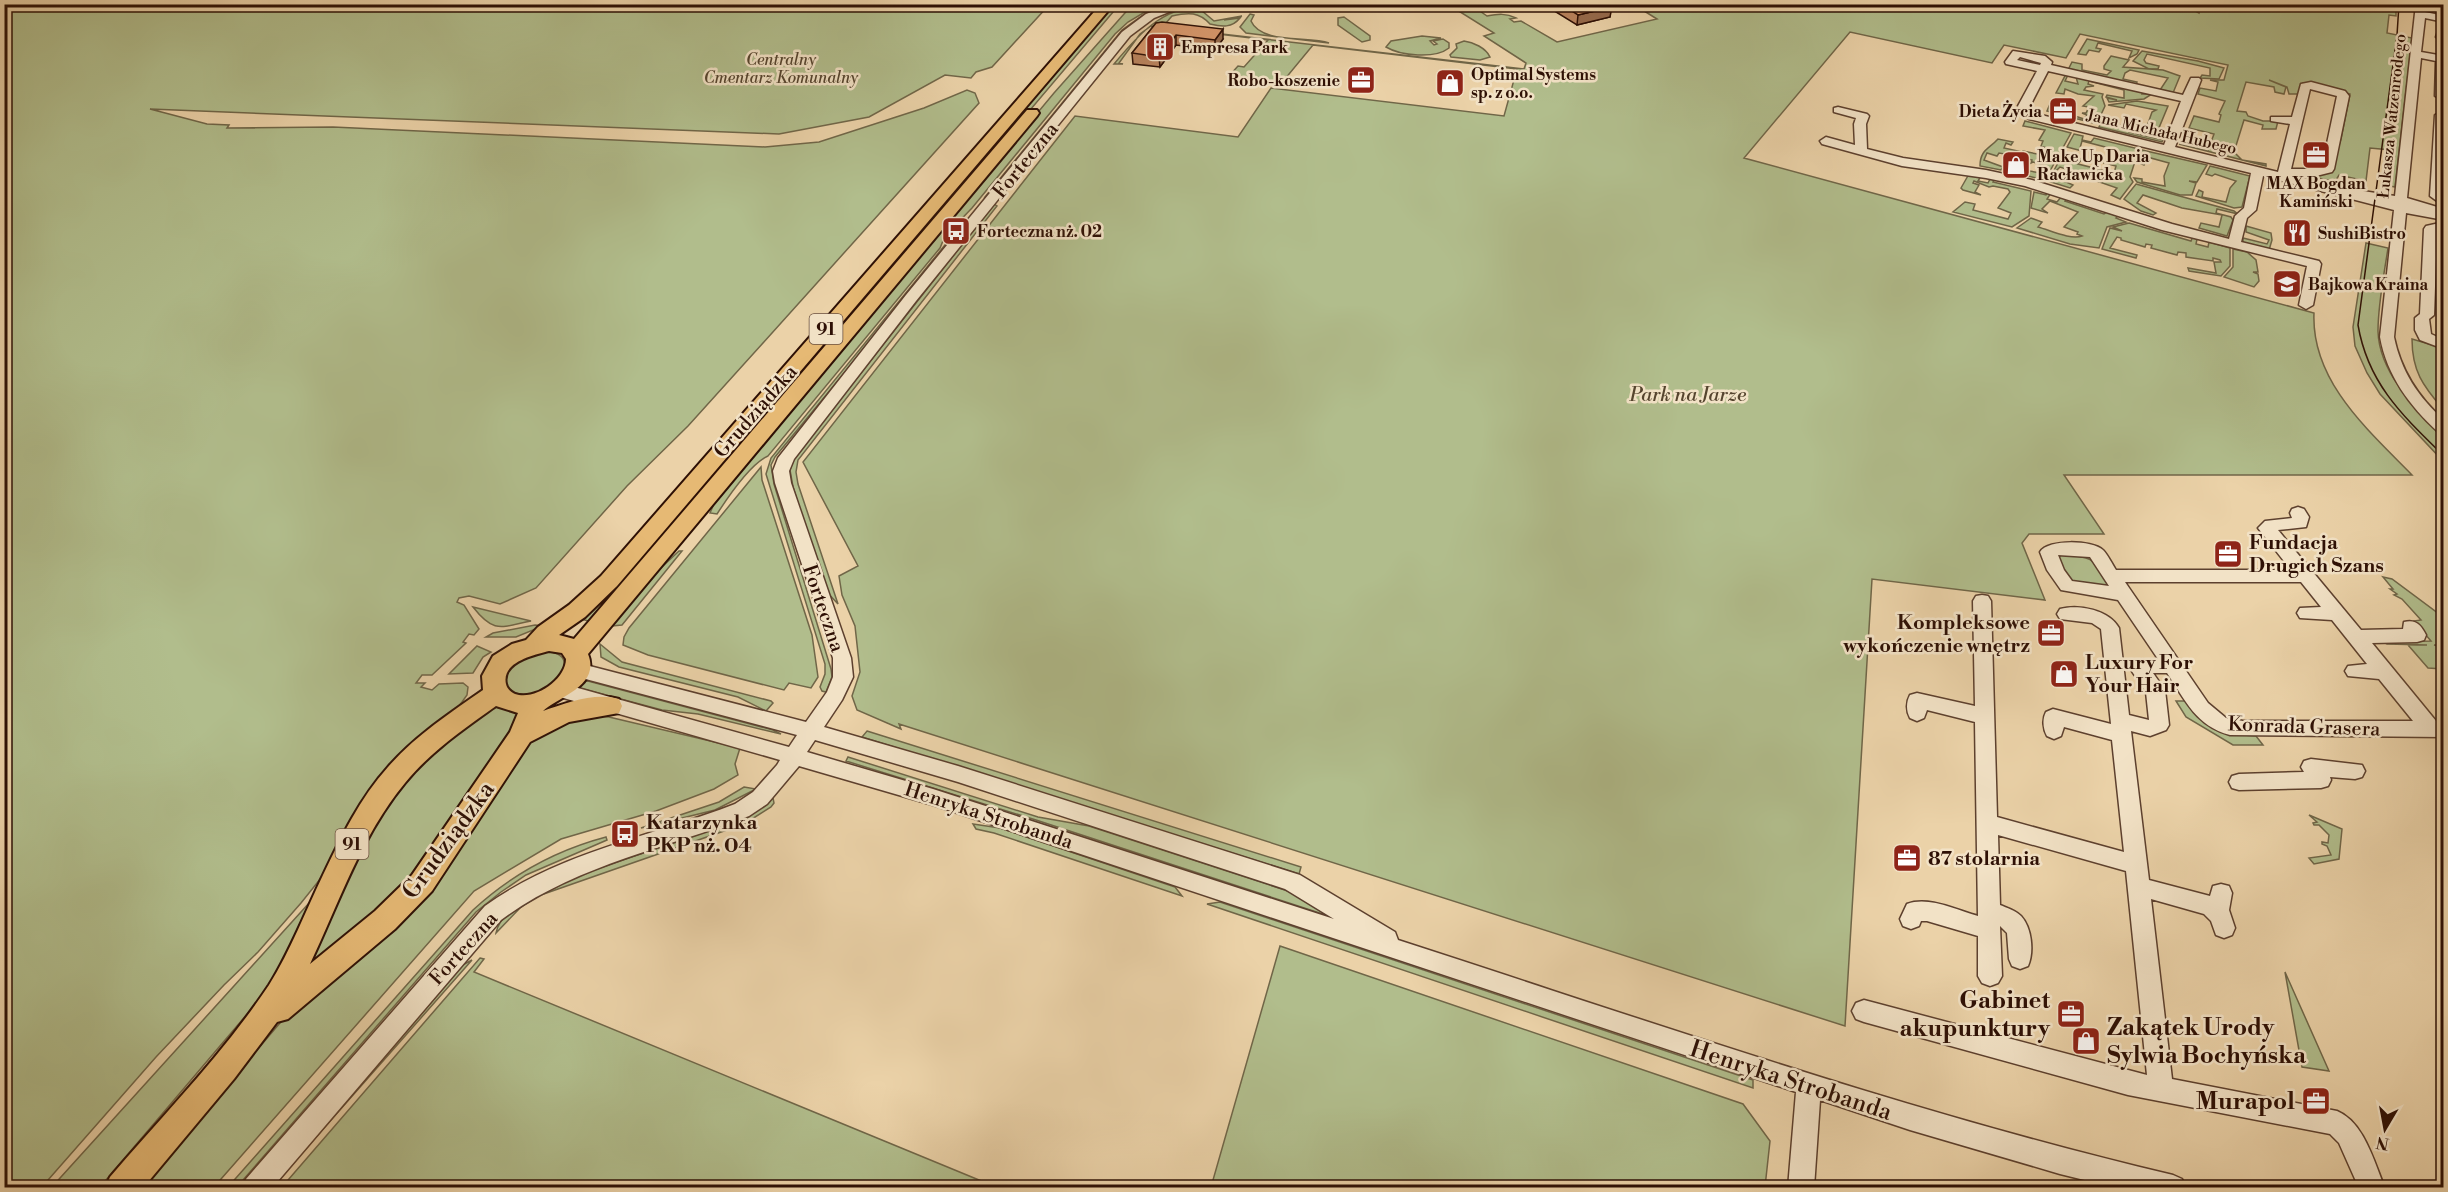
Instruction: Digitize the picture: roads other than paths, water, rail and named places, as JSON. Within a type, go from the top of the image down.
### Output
[{"type":"main road","name":"Grudziądzka","points":[[535,644],[546,633],[577,611],[609,581],[1108,4]]},
{"type":"main road","name":"Grudziądzka","points":[[577,661],[1125,4]]},
{"type":"main road","points":[[535,644],[560,643],[577,661]]},
{"type":"main road","name":"91","points":[[495,694],[492,685],[493,676],[499,666],[521,649],[535,644]]},
{"type":"main road","name":"91","points":[[535,702],[560,690],[573,678],[577,661]]},
{"type":"main road","name":"Grudziądzka","points":[[121,1188],[255,1030],[289,978],[336,875],[385,789],[427,745],[495,694]]},
{"type":"main road","points":[[495,694],[510,702],[535,702]]},
{"type":"main road","name":"Grudziądzka","points":[[255,1030],[297,992],[385,920],[422,883],[521,735],[535,702]]},
{"type":"main road","points":[[521,735],[541,721],[566,711],[610,706]]},
{"type":"street","name":"Forteczna","points":[[255,1188],[493,913],[510,898],[525,888],[570,870],[742,810],[772,786],[795,756],[839,688],[843,666],[783,483],[781,471],[786,458],[911,298],[1126,34],[1150,16],[1184,4]]},
{"type":"street","points":[[2421,9],[2444,19]]},
{"type":"street","name":"Łukasza Watzenrodego","points":[[2421,9],[2399,204],[2388,324],[2389,349],[2394,366],[2416,400],[2444,429]]},
{"type":"street","points":[[2444,28],[2441,37],[2444,39]]},
{"type":"street","points":[[2416,54],[2441,59],[2440,96],[2444,97]]},
{"type":"street","name":"Jana Michała Hubego","points":[[2187,99],[2044,65],[2024,106],[2024,111],[2030,115],[2168,150],[2283,171]]},
{"type":"street","points":[[2168,150],[2194,80]]},
{"type":"street","points":[[2306,86],[2338,92],[2343,96],[2340,134],[2328,169],[2312,173],[2283,171],[2306,86]]},
{"type":"street","points":[[1838,110],[1863,116],[1860,123],[1861,151]]},
{"type":"street","points":[[2444,116],[2440,115],[2436,196],[2444,202]]},
{"type":"street","points":[[2275,119],[2295,121]]},
{"type":"street","points":[[1826,141],[1902,162],[1986,174],[2028,183],[2167,227],[2314,264],[2306,305]]},
{"type":"street","points":[[2234,244],[2241,216],[2250,210],[2263,167]]},
{"type":"street","points":[[2283,171],[2350,193],[2444,215]]},
{"type":"street","points":[[2444,226],[2431,229],[2424,317],[2424,335],[2429,340],[2444,345]]},
{"type":"street","points":[[2298,513],[2301,517],[2300,523],[2271,525],[2267,528],[2384,672],[2437,729]]},
{"type":"street","name":"Konrada Grasera","points":[[2124,595],[2067,586],[2061,581],[2049,552],[2054,549],[2090,550],[2096,553],[2209,718],[2226,727],[2243,729],[2437,729]]},
{"type":"street","points":[[2111,576],[2306,576]]},
{"type":"street","points":[[1982,601],[1990,976]]},
{"type":"street","points":[[2066,614],[2098,618],[2107,623],[2110,628],[2161,1090]]},
{"type":"street","points":[[2306,614],[2337,614]]},
{"type":"street","points":[[2356,637],[2417,635],[2411,627]]},
{"type":"street","name":"Henryka Strobanda","points":[[577,661],[958,774],[1292,882],[1414,955]]},
{"type":"street","points":[[2052,717],[2120,727],[2150,728],[2159,725],[2156,690],[2140,670],[2145,666],[2172,666]]},
{"type":"street","points":[[2355,671],[2384,672]]},
{"type":"street","name":"Henryka Strobanda","points":[[560,690],[944,800],[1809,1087],[2018,1150],[2173,1188]]},
{"type":"street","points":[[1917,699],[1983,716]]},
{"type":"street","points":[[2239,782],[2355,771]]},
{"type":"street","points":[[1987,823],[2136,875],[2216,899],[2224,928]]},
{"type":"street","points":[[1911,919],[1916,911],[1989,920],[2006,916],[2016,924],[2019,933],[2020,959]]},
{"type":"street","points":[[1864,1011],[2044,1062],[2161,1090],[2337,1123],[2348,1134],[2372,1188]]},
{"type":"street","points":[[1802,1188],[1809,1087]]},
{"type":"tram line","points":[[2399,4],[2397,35],[2358,325],[2370,365],[2389,398],[2444,456]]},
{"type":"place","name":"Empresa Park","points":[[1160,47]]},
{"type":"place","name":"Robo-koszenie","points":[[1361,80]]},
{"type":"place","name":"Optimal Systems sp. z o.o.","points":[[1450,83]]},
{"type":"place","name":"Dieta Życia","points":[[2063,111]]},
{"type":"place","name":"MAX Bogdan Kamiński","points":[[2316,155]]},
{"type":"place","name":"Make Up Daria Racławicka","points":[[2016,165]]},
{"type":"place","name":"Forteczna nż. 02","points":[[956,231]]},
{"type":"place","name":"SushiBistro","points":[[2297,233]]},
{"type":"place","name":"Bajkowa Kraina","points":[[2287,284]]},
{"type":"place","name":"Fundacja Drugich Szans","points":[[2228,554]]},
{"type":"place","name":"Kompleksowe wykończenie wnętrz","points":[[2051,633]]},
{"type":"place","name":"Luxury For Your Hair","points":[[2064,674]]},
{"type":"place","name":"Katarzynka PKP nż. 04","points":[[625,834]]},
{"type":"place","name":"87 stolarnia","points":[[1907,858]]},
{"type":"place","name":"Gabinet akupunktury","points":[[2071,1014]]},
{"type":"place","name":"Zakątek Urody Sylwia Bochyńska","points":[[2086,1041]]},
{"type":"place","name":"Murapol","points":[[2316,1101]]},
{"type":"park label","name":"Centralny Cmentarz Komunalny","points":[[781,68]]},
{"type":"park label","name":"Park na Jarze","points":[[1688,394]]}]
